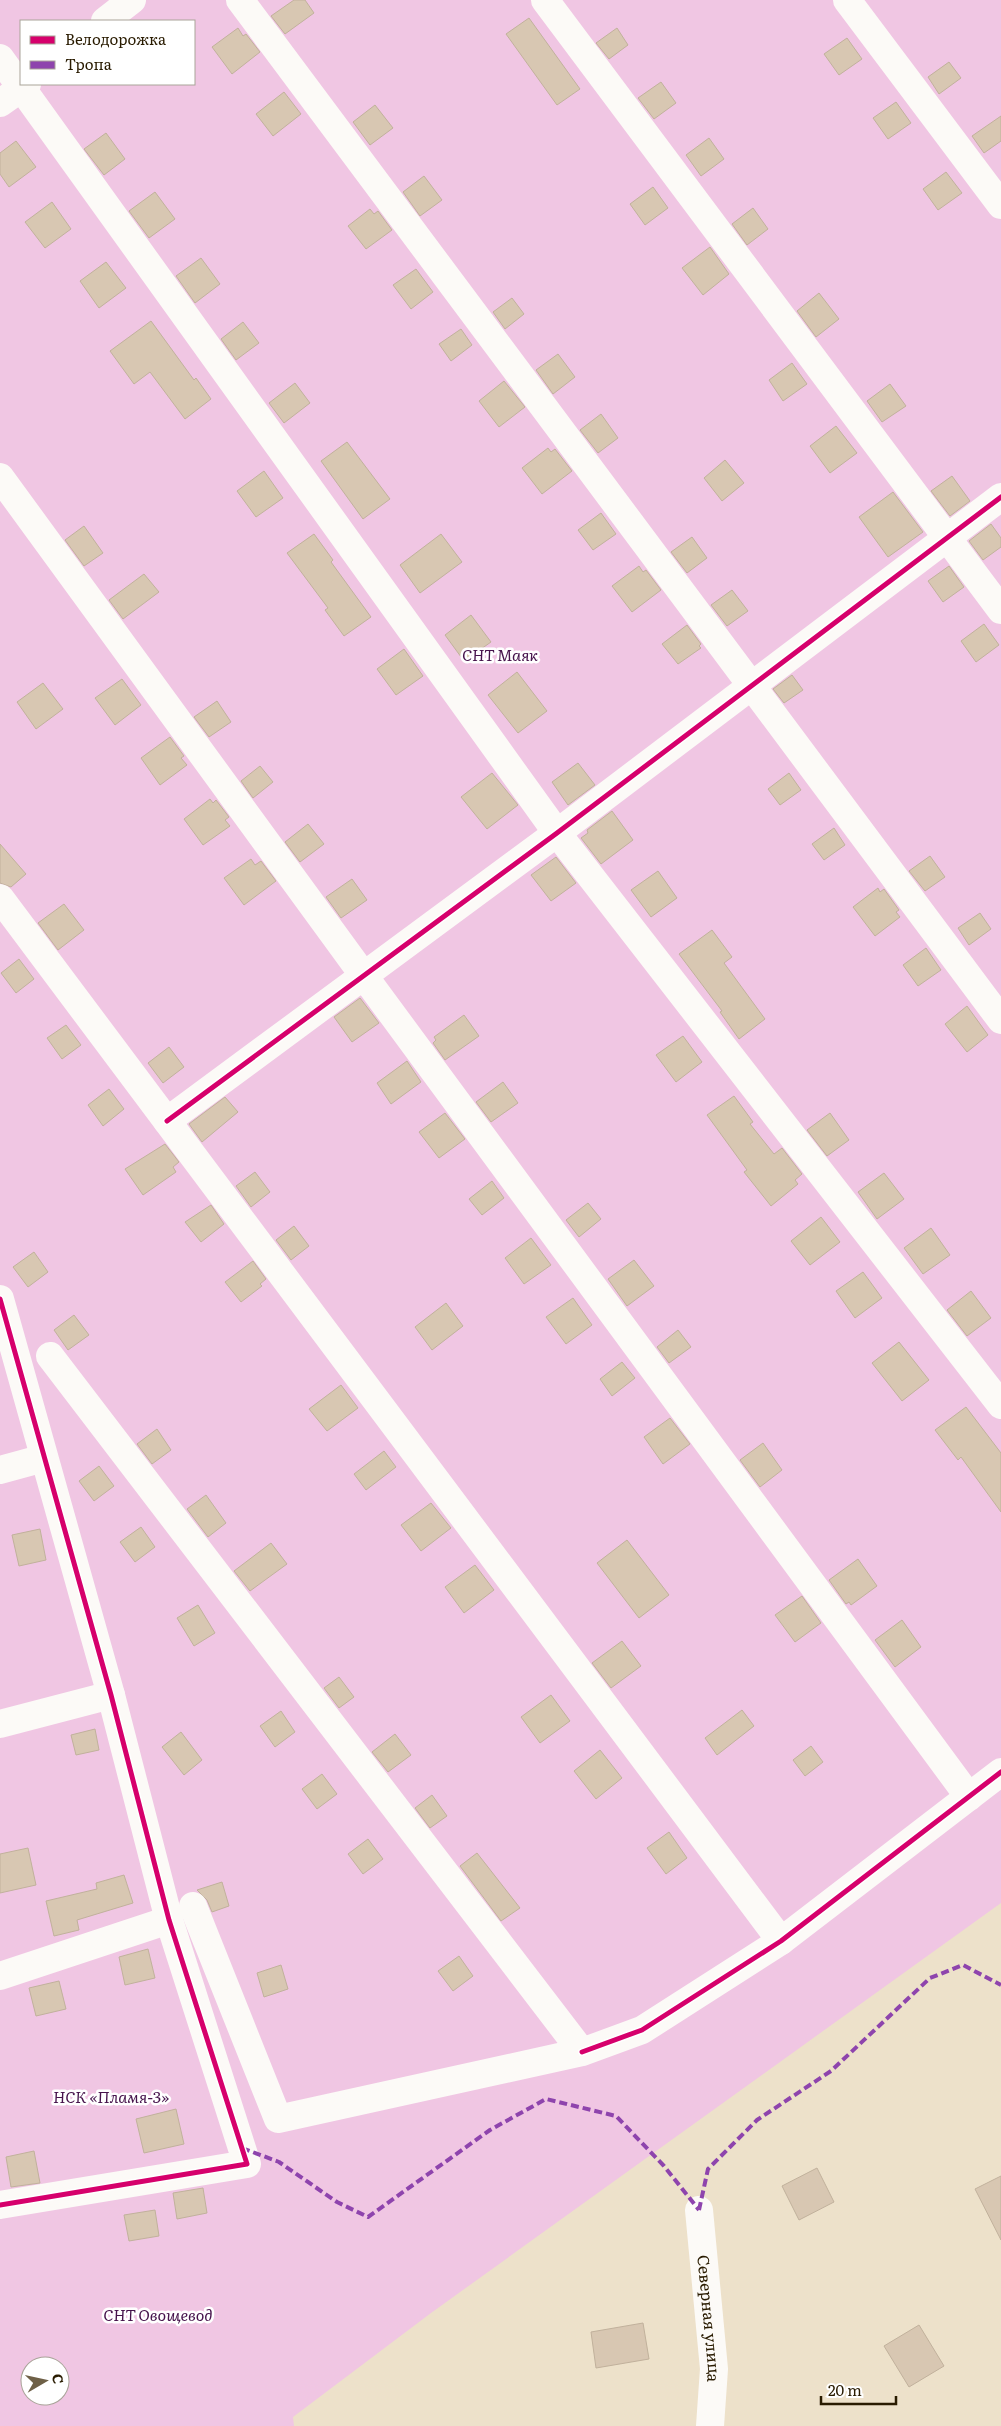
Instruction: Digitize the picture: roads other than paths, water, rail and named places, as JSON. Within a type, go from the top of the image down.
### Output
[{"type":"street","points":[[106,20],[132,0]]},
{"type":"street","points":[[240,0],[750,687],[1001,1020]]},
{"type":"street","points":[[545,0],[1001,610]]},
{"type":"street","points":[[847,0],[1001,206]]},
{"type":"street","points":[[0,58],[20,80]]},
{"type":"street","points":[[0,103],[25,85],[557,833],[1001,1405]]},
{"type":"street","points":[[0,477],[364,976],[969,1797]]},
{"type":"street","points":[[167,1121],[557,833],[1001,497]]},
{"type":"street","points":[[0,898],[781,1941]]},
{"type":"street","points":[[0,1299],[111,1695],[169,1920],[247,2164],[0,2205]]},
{"type":"street","points":[[50,1356],[582,2052]]},
{"type":"street","points":[[0,1470],[44,1458]]},
{"type":"street","points":[[0,1724],[111,1695]]},
{"type":"street","points":[[193,1906],[278,2119],[582,2052],[642,2030],[781,1941],[1001,1772]]},
{"type":"street","points":[[0,1976],[169,1920]]},
{"type":"street","name":"Северная улица","points":[[699,2210],[714,2369],[710,2426]]},
{"type":"park label","name":"СНТ Маяк","points":[[500,655]]},
{"type":"park label","name":"НСК «Пламя-3»","points":[[111,2097]]},
{"type":"park label","name":"СНТ Овощевод","points":[[158,2315]]}]
